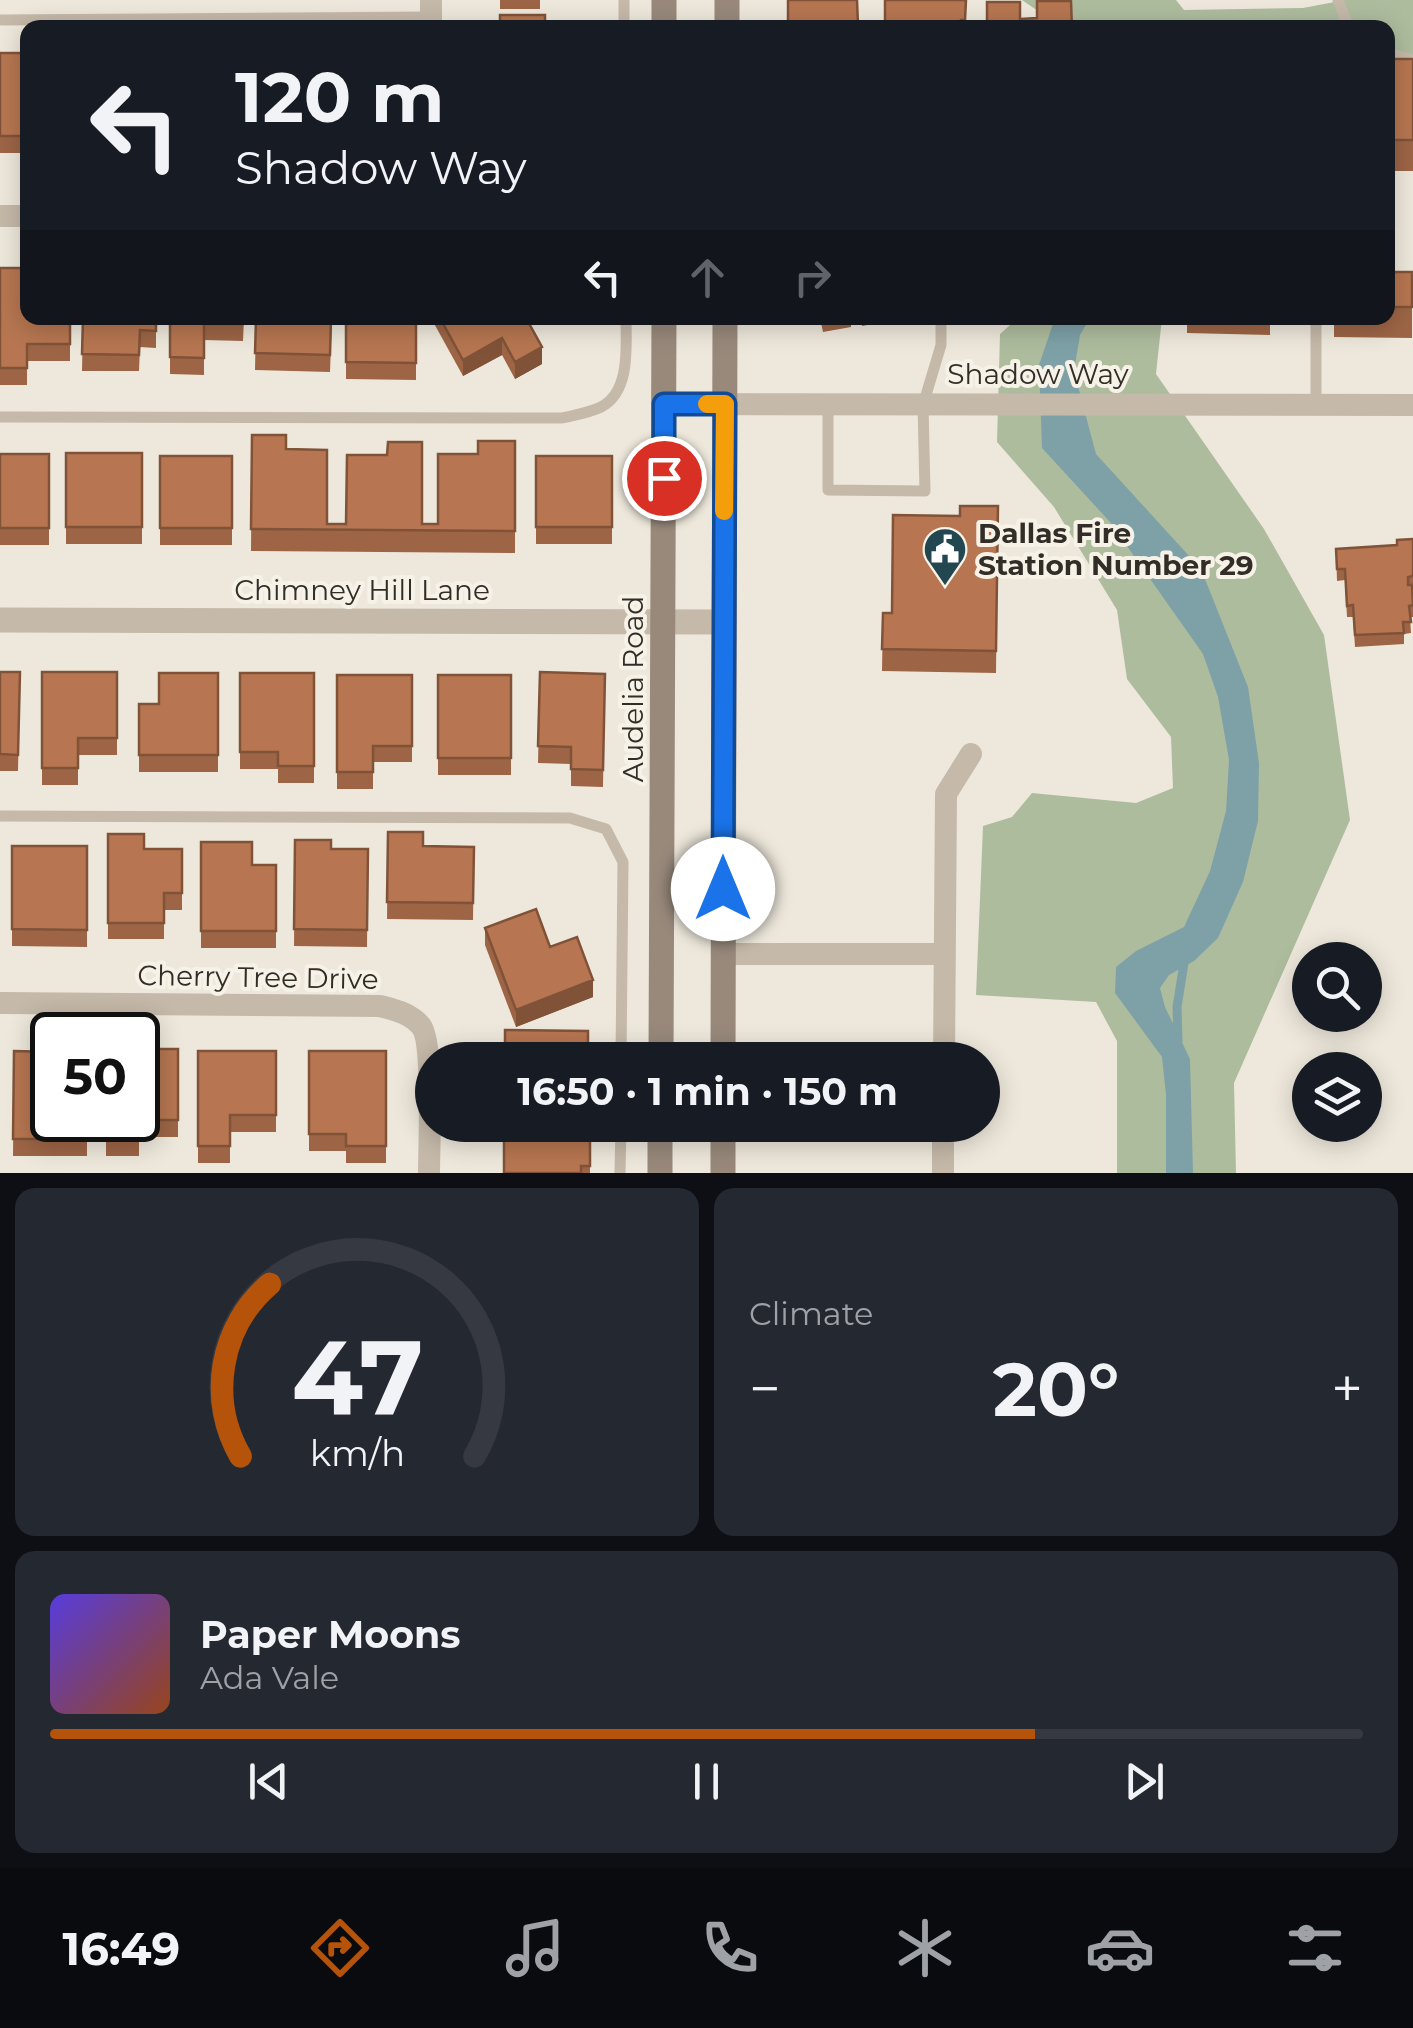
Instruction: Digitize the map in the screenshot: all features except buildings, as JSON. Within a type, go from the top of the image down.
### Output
[{"type":"main road","name":"Audelia Road","points":[[661,1042],[664,325]]},
{"type":"main road","points":[[723,1042],[726,325]]},
{"type":"main road","points":[[660,1142],[660,1173]]},
{"type":"main road","points":[[723,1142],[723,1173]]},
{"type":"street","name":"Shadow Way","points":[[664,404],[1413,405]]},
{"type":"street","name":"Chimney Hill Lane","points":[[0,620],[724,622]]},
{"type":"street","points":[[944,1042],[946,794],[971,754]]},
{"type":"street","points":[[722,954],[944,954]]},
{"type":"street","name":"Cherry Tree Drive","points":[[0,1003],[380,1006],[405,1012],[424,1028],[428,1049],[429,1173]]},
{"type":"street","points":[[943,1142],[943,1173]]},
{"type":"lane","points":[[0,20],[431,15]]},
{"type":"lane","points":[[0,417],[562,418],[604,406],[620,385],[626,362],[626,325]]},
{"type":"lane","points":[[828,405],[828,490],[925,491],[923,405],[941,345],[941,325]]},
{"type":"lane","points":[[1316,325],[1316,404]]},
{"type":"lane","points":[[0,816],[570,818],[606,829],[623,862],[621,1042]]},
{"type":"lane","points":[[620,1173],[621,1142]]},
{"type":"green space","points":[[1022,0],[1176,0],[1184,10],[1303,8],[1345,0],[1413,0],[1413,65],[1395,65],[1395,20],[1051,20]]},
{"type":"green space","points":[[1010,325],[1161,325],[1156,374],[1264,529],[1324,635],[1350,820],[1296,942],[1292,942],[1292,952],[1234,1083],[1236,1173],[1117,1173],[1117,1041],[1096,1002],[976,995],[983,826],[1012,817],[1032,793],[1136,803],[1173,788],[1171,737],[1127,679],[1117,610],[1054,507],[997,442],[1000,334]]},
{"type":"water","points":[[1053,325],[1086,325],[1080,335],[1074,371],[1096,454],[1201,569],[1248,687],[1259,763],[1258,821],[1243,882],[1218,938],[1194,961],[1169,975],[1160,988],[1190,1059],[1193,1173],[1166,1173],[1162,1057],[1115,993],[1116,967],[1136,951],[1184,927],[1210,871],[1226,811],[1229,760],[1218,697],[1203,654],[1110,522],[1042,448],[1039,365]]},
{"type":"waterway","points":[[1178,1041],[1177,1007],[1185,957]]},
{"type":"slow traffic","points":[[707,404],[725,404],[724,511]]},
{"type":"place","name":"Dallas Fire Station Number 29","points":[[945,587]]},
{"type":"route","points":[[664,478],[664,404],[725,404],[723,889]]}]
